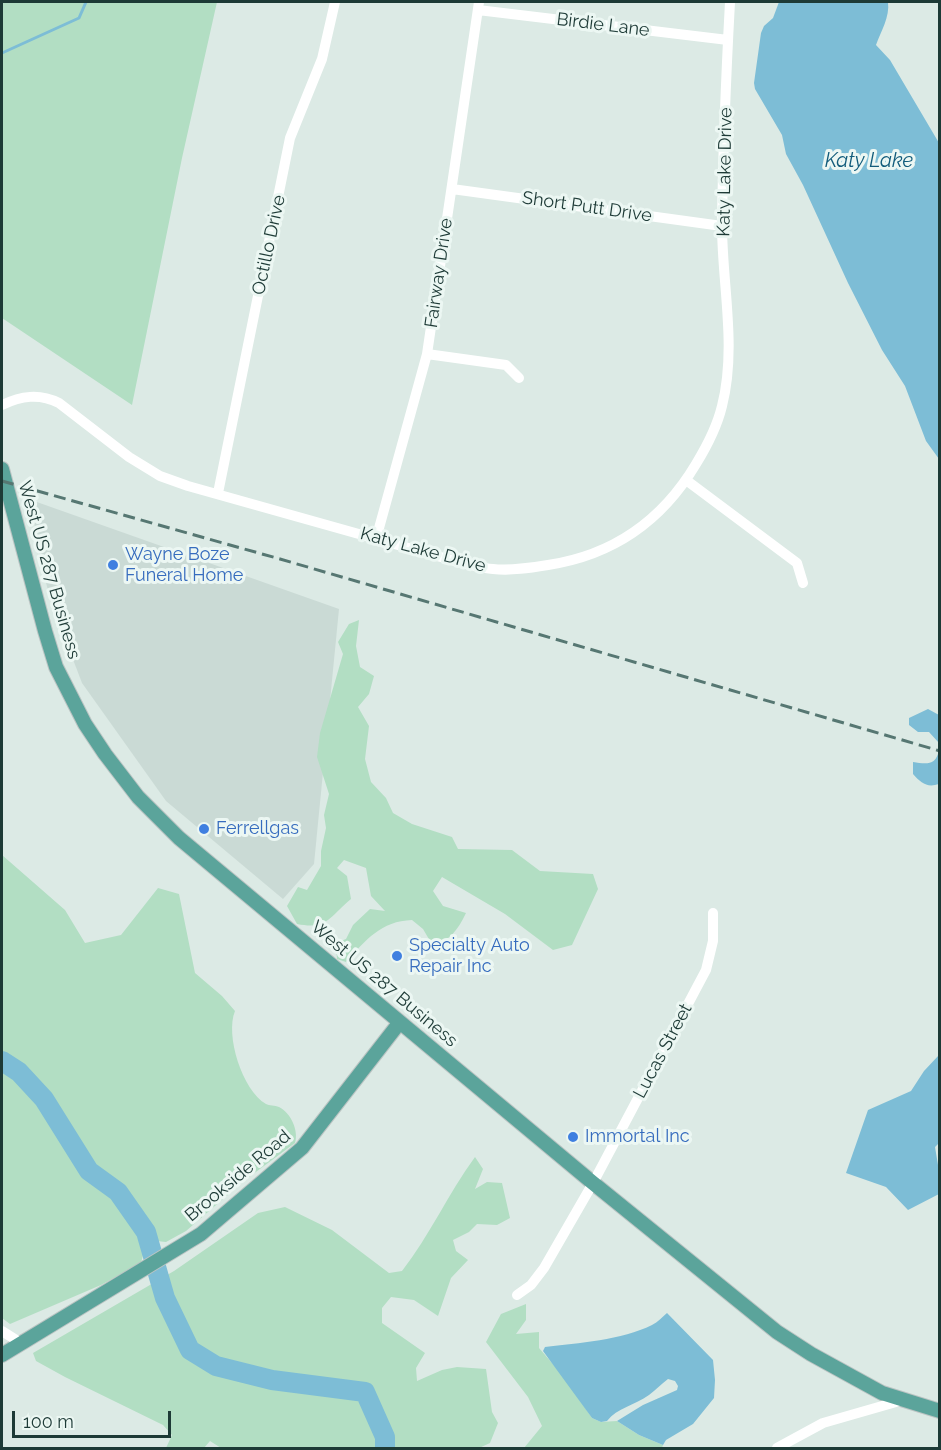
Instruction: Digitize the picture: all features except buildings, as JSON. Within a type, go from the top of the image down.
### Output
[{"type":"main road","name":"West US 287 Business","points":[[2,469],[56,667],[85,724],[138,797],[179,838],[593,1183],[777,1332],[861,1382],[903,1400],[939,1411]]},
{"type":"main road","name":"Brookside Road","points":[[2,1355],[177,1248],[220,1219],[302,1148],[400,1022]]},
{"type":"street","name":"Octillo Drive","points":[[218,493],[290,138],[322,59],[335,2]]},
{"type":"street","name":"Katy Lake Drive","points":[[2,405],[23,397],[48,397],[129,457],[160,476],[188,486],[462,563],[494,569],[528,569],[597,554],[625,539],[675,496],[710,441],[722,406],[729,340],[722,226],[730,2]]},
{"type":"street","name":"Birdie Lane","points":[[479,6],[728,40]]},
{"type":"street","name":"Fairway Drive","points":[[376,538],[427,354],[479,6]]},
{"type":"street","name":"Short Putt Drive","points":[[452,189],[722,226]]},
{"type":"street","points":[[427,354],[506,365],[519,378]]},
{"type":"street","points":[[686,480],[797,563],[803,583]]},
{"type":"street","name":"Lucas Street","points":[[517,1295],[531,1284],[544,1268],[593,1183],[706,970],[713,941],[713,913]]},
{"type":"street","points":[[2,1331],[21,1343]]},
{"type":"street","points":[[777,1449],[823,1423],[903,1400]]},
{"type":"shaded area","points":[[34,501],[339,609],[314,864],[283,899],[166,801],[82,683],[50,599],[35,537]]},
{"type":"green space","points":[[2,2],[217,2],[182,158],[132,405],[2,318]]},
{"type":"green space","points":[[359,620],[356,646],[360,667],[374,676],[369,694],[358,707],[369,726],[365,759],[371,782],[386,798],[393,813],[412,824],[452,837],[458,849],[512,850],[540,871],[593,874],[598,889],[572,945],[553,950],[505,914],[442,877],[433,891],[443,906],[466,913],[457,929],[449,937],[433,946],[423,929],[412,920],[401,921],[375,933],[346,962],[337,959],[336,943],[346,939],[353,925],[370,909],[385,911],[371,896],[366,868],[344,860],[337,868],[347,876],[351,899],[327,921],[315,925],[297,924],[287,906],[298,887],[307,890],[321,866],[321,851],[326,828],[324,815],[329,794],[317,757],[320,733],[343,654],[338,642],[349,624]]},
{"type":"green space","points":[[2,855],[65,910],[85,943],[121,935],[158,888],[179,894],[195,973],[222,996],[235,1011],[232,1034],[243,1075],[257,1097],[266,1104],[279,1107],[287,1113],[296,1133],[295,1143],[245,1180],[186,1231],[166,1242],[147,1240],[141,1263],[101,1285],[10,1324],[2,1318]]},
{"type":"green space","points":[[475,1157],[483,1169],[475,1189],[487,1182],[502,1183],[510,1218],[497,1225],[477,1224],[469,1232],[453,1240],[456,1251],[468,1260],[451,1278],[438,1316],[414,1300],[391,1297],[382,1308],[382,1323],[425,1353],[416,1368],[417,1381],[442,1370],[457,1367],[486,1369],[492,1412],[498,1423],[490,1443],[479,1448],[221,1448],[210,1441],[204,1448],[166,1448],[172,1435],[163,1425],[36,1361],[33,1353],[174,1271],[258,1213],[285,1207],[332,1230],[389,1273],[402,1271]]},
{"type":"green space","points":[[526,1304],[526,1320],[516,1334],[539,1332],[539,1348],[565,1378],[592,1418],[601,1422],[617,1421],[639,1435],[663,1445],[662,1448],[524,1448],[542,1426],[528,1397],[486,1342],[501,1314]]},
{"type":"water","name":"Katy Lake","points":[[779,2],[888,2],[886,19],[876,45],[890,60],[939,143],[939,459],[926,441],[905,386],[882,350],[848,283],[803,185],[786,154],[782,135],[755,89],[761,33],[764,26],[773,18]]},
{"type":"water","points":[[928,709],[939,715],[939,743],[929,732],[918,732],[909,725],[909,718]]},
{"type":"water","points":[[939,750],[939,784],[924,784],[913,774],[913,762],[930,763],[936,759]]},
{"type":"water","points":[[939,1055],[940,1142],[935,1147],[939,1171],[939,1194],[908,1210],[886,1187],[846,1173],[868,1110],[911,1091],[924,1071]]},
{"type":"water","points":[[667,1313],[713,1360],[715,1380],[714,1398],[693,1424],[666,1440],[663,1445],[639,1435],[617,1421],[643,1405],[677,1390],[678,1386],[675,1381],[668,1379],[649,1395],[616,1413],[607,1421],[601,1422],[592,1418],[543,1351],[545,1347],[627,1334],[652,1325]]},
{"type":"waterway","points":[[2,53],[79,18],[86,2]]},
{"type":"waterway","points":[[2,1061],[19,1072],[44,1099],[89,1171],[118,1192],[146,1232],[165,1298],[190,1350],[216,1366],[272,1380],[365,1392],[385,1437],[385,1448]]},
{"type":"railway","points":[[2,481],[280,559],[940,751]]},
{"type":"place","name":"Wayne Boze Funeral Home","points":[[113,565]]},
{"type":"place","name":"Ferrellgas","points":[[204,829]]},
{"type":"place","name":"Specialty Auto Repair Inc","points":[[397,956]]},
{"type":"place","name":"Immortal Inc","points":[[573,1137]]}]
